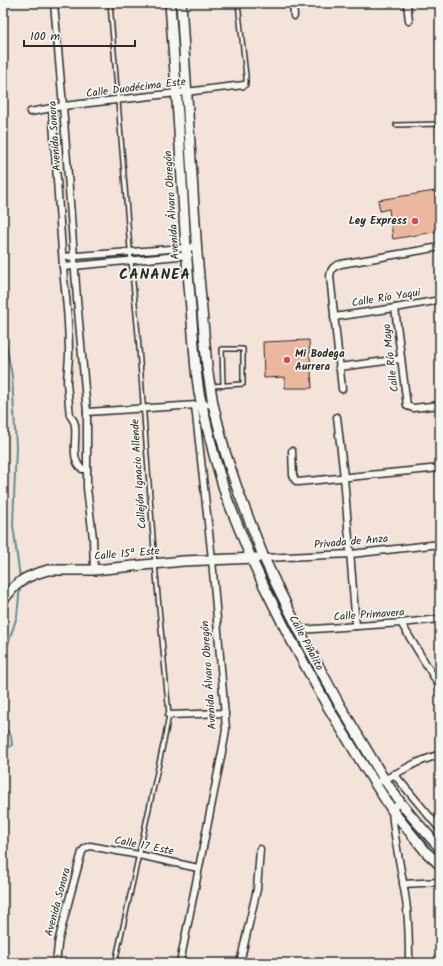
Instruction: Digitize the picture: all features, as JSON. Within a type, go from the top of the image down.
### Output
[{"type":"main road","name":"Avenida Álvaro Obregón","points":[[170,3],[199,406]]},
{"type":"main road","name":"Avenida Álvaro Obregón","points":[[181,3],[197,251],[207,367],[214,404]]},
{"type":"main road","name":"Calle Piñalito","points":[[214,404],[238,491],[264,558],[299,630],[338,702],[384,779],[400,802],[440,848]]},
{"type":"main road","name":"Calle Piñalito","points":[[199,406],[226,496],[252,558],[288,634],[328,707],[392,810],[426,852],[440,865]]},
{"type":"main road","name":"Calle 15ª Este","points":[[3,600],[14,587],[24,579],[48,570],[94,570],[212,559],[264,558]]},
{"type":"street","name":"Avenida Sonora","points":[[54,3],[87,412]]},
{"type":"street","points":[[293,3],[294,16]]},
{"type":"street","points":[[407,3],[409,21]]},
{"type":"street","name":"Calle Duodécima Este","points":[[30,112],[63,106],[244,85]]},
{"type":"street","name":"Avenida Sonora","points":[[52,108],[63,267],[68,308],[68,384],[70,414],[75,423],[76,435],[74,449],[76,462],[82,469],[87,469]]},
{"type":"street","points":[[342,389],[330,276],[331,270],[335,266],[341,264],[440,247]]},
{"type":"street","points":[[63,267],[131,261],[197,251]]},
{"type":"street","points":[[63,257],[130,252],[187,252]]},
{"type":"street","name":"Calle Río Yaqui","points":[[334,317],[440,300]]},
{"type":"street","name":"Calle Río Mayo","points":[[395,308],[407,406],[413,408],[440,405]]},
{"type":"street","points":[[340,367],[401,359]]},
{"type":"street","points":[[94,570],[93,538],[87,488],[87,412],[214,404]]},
{"type":"street","name":"Avenida Álvaro Obregón","points":[[180,963],[226,729],[199,406]]},
{"type":"street","points":[[337,417],[344,477],[356,626]]},
{"type":"street","points":[[292,451],[293,475],[295,480],[298,482],[440,468]]},
{"type":"street","name":"Privada de Anza","points":[[264,558],[351,554],[440,544]]},
{"type":"street","name":"Calle Primavera","points":[[299,630],[440,619]]},
{"type":"street","points":[[401,623],[440,687]]},
{"type":"street","points":[[169,714],[225,713]]},
{"type":"street","points":[[375,784],[416,763],[440,754]]},
{"type":"street","points":[[394,774],[440,829]]},
{"type":"street","points":[[400,802],[392,810],[393,826],[406,902],[409,963]]},
{"type":"street","name":"Calle 17 Este","points":[[85,848],[90,846],[198,868]]},
{"type":"street","name":"Avenida Sonora","points":[[55,963],[58,941],[82,852],[85,848]]},
{"type":"street","points":[[240,963],[257,889],[260,849]]},
{"type":"street","points":[[403,884],[440,882]]},
{"type":"lane","name":"Callejón Ignacio Allende","points":[[110,3],[138,335],[142,409],[169,714],[115,963]]},
{"type":"lane","points":[[238,3],[246,76],[246,83],[244,85]]},
{"type":"lane","points":[[396,125],[440,124]]},
{"type":"lane","points":[[210,387],[223,386],[243,384],[243,349],[222,349],[223,386]]},
{"type":"building","name":"Ley Express","points":[[435,191],[435,197],[439,197],[440,202],[440,231],[393,239],[389,209],[380,211],[378,200]]},
{"type":"building","name":"Mi Bodega Aurrera","points":[[309,340],[312,388],[285,388],[285,377],[264,378],[263,342]]},
{"type":"waterway","points":[[3,328],[12,376],[16,447],[13,525],[20,578]]},
{"type":"waterway","points":[[3,660],[17,616],[20,586]]},
{"type":"waterway","points":[[3,725],[11,736],[12,745],[3,752]]},
{"type":"place","name":"Ley Express","points":[[415,221]]},
{"type":"place","name":"Mi Bodega Aurrera","points":[[287,360]]},
{"type":"district","name":"CANANEA","points":[[155,275]]}]
